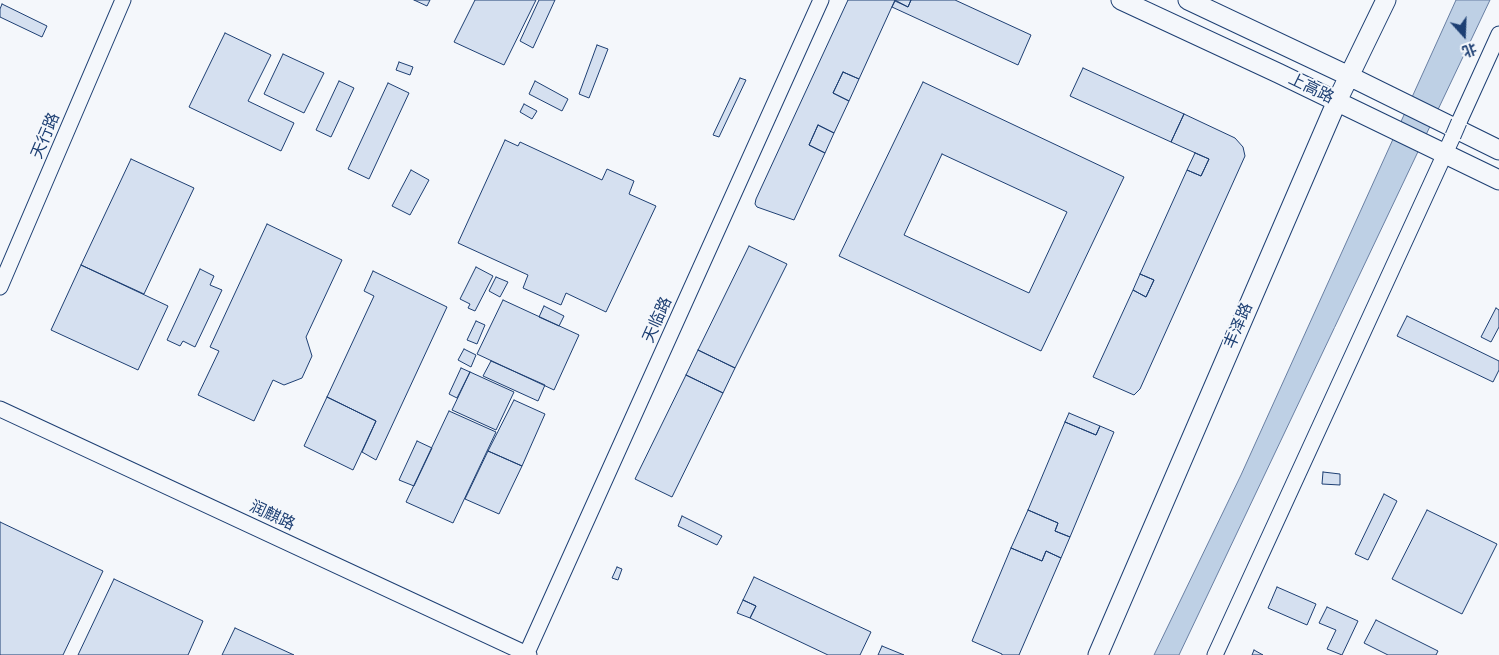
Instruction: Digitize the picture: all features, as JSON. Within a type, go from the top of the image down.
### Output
[{"type":"main road","name":"上高路","points":[[1122,0],[1499,180]]},
{"type":"main road","name":"上高路","points":[[1188,0],[1499,150]]},
{"type":"main road","name":"丰泽路","points":[[1098,655],[1337,101],[1386,0]]},
{"type":"street","name":"天行路","points":[[0,287],[123,0]]},
{"type":"street","name":"天临路","points":[[527,655],[821,0]]},
{"type":"street","points":[[1215,655],[1499,34]]},
{"type":"street","name":"润麒路","points":[[0,409],[527,655]]},
{"type":"water","points":[[1456,0],[1490,0],[1179,655],[1154,655],[1241,475]]},
{"type":"building","points":[[414,0],[430,0],[427,6]]},
{"type":"building","points":[[475,0],[536,0],[504,65],[454,42]]},
{"type":"building","points":[[539,0],[555,0],[533,48],[520,41]]},
{"type":"building","points":[[848,0],[895,0],[859,79],[843,72],[833,93],[849,101],[834,133],[818,125],[809,145],[825,153],[794,220],[757,207],[755,204],[756,199]]},
{"type":"building","points":[[895,0],[911,0],[908,7]]},
{"type":"building","points":[[911,0],[955,0],[1031,35],[1018,65],[892,7],[895,1],[908,7]]},
{"type":"building","points":[[2,4],[47,26],[42,37],[0,17]]},
{"type":"building","points":[[225,33],[271,55],[248,101],[294,123],[281,151],[189,107]]},
{"type":"building","points":[[597,45],[608,49],[589,98],[579,94]]},
{"type":"building","points":[[283,54],[324,73],[304,113],[264,94]]},
{"type":"building","points":[[399,62],[413,67],[410,75],[396,70]]},
{"type":"building","points":[[1083,68],[1184,114],[1171,142],[1070,96]]},
{"type":"building","points":[[843,72],[859,79],[849,101],[833,93]]},
{"type":"building","points":[[740,78],[746,80],[719,137],[713,135]]},
{"type":"building","points":[[339,81],[354,88],[331,137],[316,130]]},
{"type":"building","points":[[535,81],[568,99],[562,111],[529,94]]},
{"type":"building","points":[[923,82],[1124,177],[1041,351],[839,256]],"holes":[[[942,154],[1067,212],[1029,293],[904,235]]]},
{"type":"building","points":[[388,83],[409,93],[369,179],[348,169]]},
{"type":"building","points":[[524,104],[537,111],[532,119],[520,112]]},
{"type":"building","points":[[1184,114],[1235,138],[1243,147],[1245,156],[1140,389],[1134,395],[1093,377],[1133,290],[1146,297],[1154,280],[1140,274],[1187,170],[1201,176],[1209,159],[1171,142]]},
{"type":"building","points":[[818,125],[834,133],[825,153],[809,145]]},
{"type":"building","points":[[505,140],[518,146],[520,142],[602,180],[607,169],[634,181],[629,194],[656,206],[606,312],[566,293],[561,305],[523,288],[528,275],[458,243]]},
{"type":"building","points":[[1195,153],[1209,159],[1201,176],[1187,170]]},
{"type":"building","points":[[131,159],[194,188],[144,294],[81,265]]},
{"type":"building","points":[[411,170],[429,180],[410,215],[392,206]]},
{"type":"building","points":[[267,224],[342,260],[306,337],[312,356],[302,378],[284,385],[273,380],[254,421],[198,395],[219,351],[210,347]]},
{"type":"building","points":[[749,246],[787,264],[735,368],[698,350]]},
{"type":"building","points":[[81,265],[168,306],[138,370],[51,330]]},
{"type":"building","points":[[476,267],[493,276],[475,311],[468,308],[470,304],[460,299]]},
{"type":"building","points":[[200,269],[214,276],[210,285],[222,290],[195,347],[183,341],[180,346],[167,340]]},
{"type":"building","points":[[373,271],[447,307],[376,460],[362,452],[376,421],[327,397],[374,296],[364,291]]},
{"type":"building","points":[[1140,274],[1154,280],[1146,297],[1133,290]]},
{"type":"building","points":[[496,277],[508,282],[500,297],[489,291]]},
{"type":"building","points":[[503,300],[579,335],[554,390],[477,354]]},
{"type":"building","points":[[544,306],[564,316],[559,326],[539,317]]},
{"type":"building","points":[[1496,308],[1499,310],[1499,327],[1491,342],[1481,337]]},
{"type":"building","points":[[1407,316],[1499,361],[1499,370],[1493,382],[1397,336]]},
{"type":"building","points":[[476,321],[485,325],[477,344],[467,340]]},
{"type":"building","points":[[464,349],[476,355],[471,367],[458,360]]},
{"type":"building","points":[[698,350],[735,368],[723,393],[686,375]]},
{"type":"building","points":[[491,361],[545,385],[538,401],[483,376]]},
{"type":"building","points":[[461,368],[470,372],[457,398],[449,394]]},
{"type":"building","points":[[470,372],[514,392],[496,430],[452,410]]},
{"type":"building","points":[[686,375],[723,393],[672,497],[635,479]]},
{"type":"building","points":[[327,397],[376,421],[353,470],[304,446]]},
{"type":"building","points":[[514,400],[545,414],[522,466],[488,451]]},
{"type":"building","points":[[449,411],[496,432],[453,523],[406,502]]},
{"type":"building","points":[[1069,413],[1100,426],[1096,435],[1065,422]]},
{"type":"building","points":[[1065,422],[1096,435],[1100,426],[1114,432],[1070,537],[1055,531],[1058,523],[1028,510]]},
{"type":"building","points":[[417,441],[432,448],[414,486],[399,480]]},
{"type":"building","points":[[488,451],[522,466],[499,514],[465,499]]},
{"type":"building","points":[[1323,472],[1340,474],[1340,485],[1322,484]]},
{"type":"building","points":[[1384,494],[1397,501],[1368,560],[1355,554]]},
{"type":"building","points":[[1028,510],[1058,523],[1055,531],[1070,537],[1061,558],[1046,551],[1042,561],[1011,548]]},
{"type":"building","points":[[1427,510],[1497,544],[1462,614],[1392,579]]},
{"type":"building","points":[[682,516],[722,536],[717,545],[678,526]]},
{"type":"building","points":[[0,522],[103,571],[63,655],[0,655]]},
{"type":"building","points":[[1011,548],[1042,561],[1046,551],[1061,558],[1019,655],[1002,655],[972,641]]},
{"type":"building","points":[[617,567],[622,569],[618,580],[612,578]]},
{"type":"building","points":[[754,577],[871,632],[860,655],[828,655],[750,618],[756,606],[743,600]]},
{"type":"building","points":[[114,579],[203,621],[188,655],[78,655]]},
{"type":"building","points":[[1277,587],[1316,604],[1307,625],[1268,608]]},
{"type":"building","points":[[743,600],[756,606],[750,618],[737,613]]},
{"type":"building","points":[[1327,607],[1358,621],[1342,655],[1327,649],[1336,630],[1319,623]]},
{"type":"building","points":[[1376,620],[1438,651],[1436,655],[1388,655],[1364,643]]},
{"type":"building","points":[[235,628],[294,655],[222,655]]},
{"type":"building","points":[[882,646],[904,655],[878,655]]},
{"type":"building","points":[[1254,650],[1263,655],[1252,655]]}]
